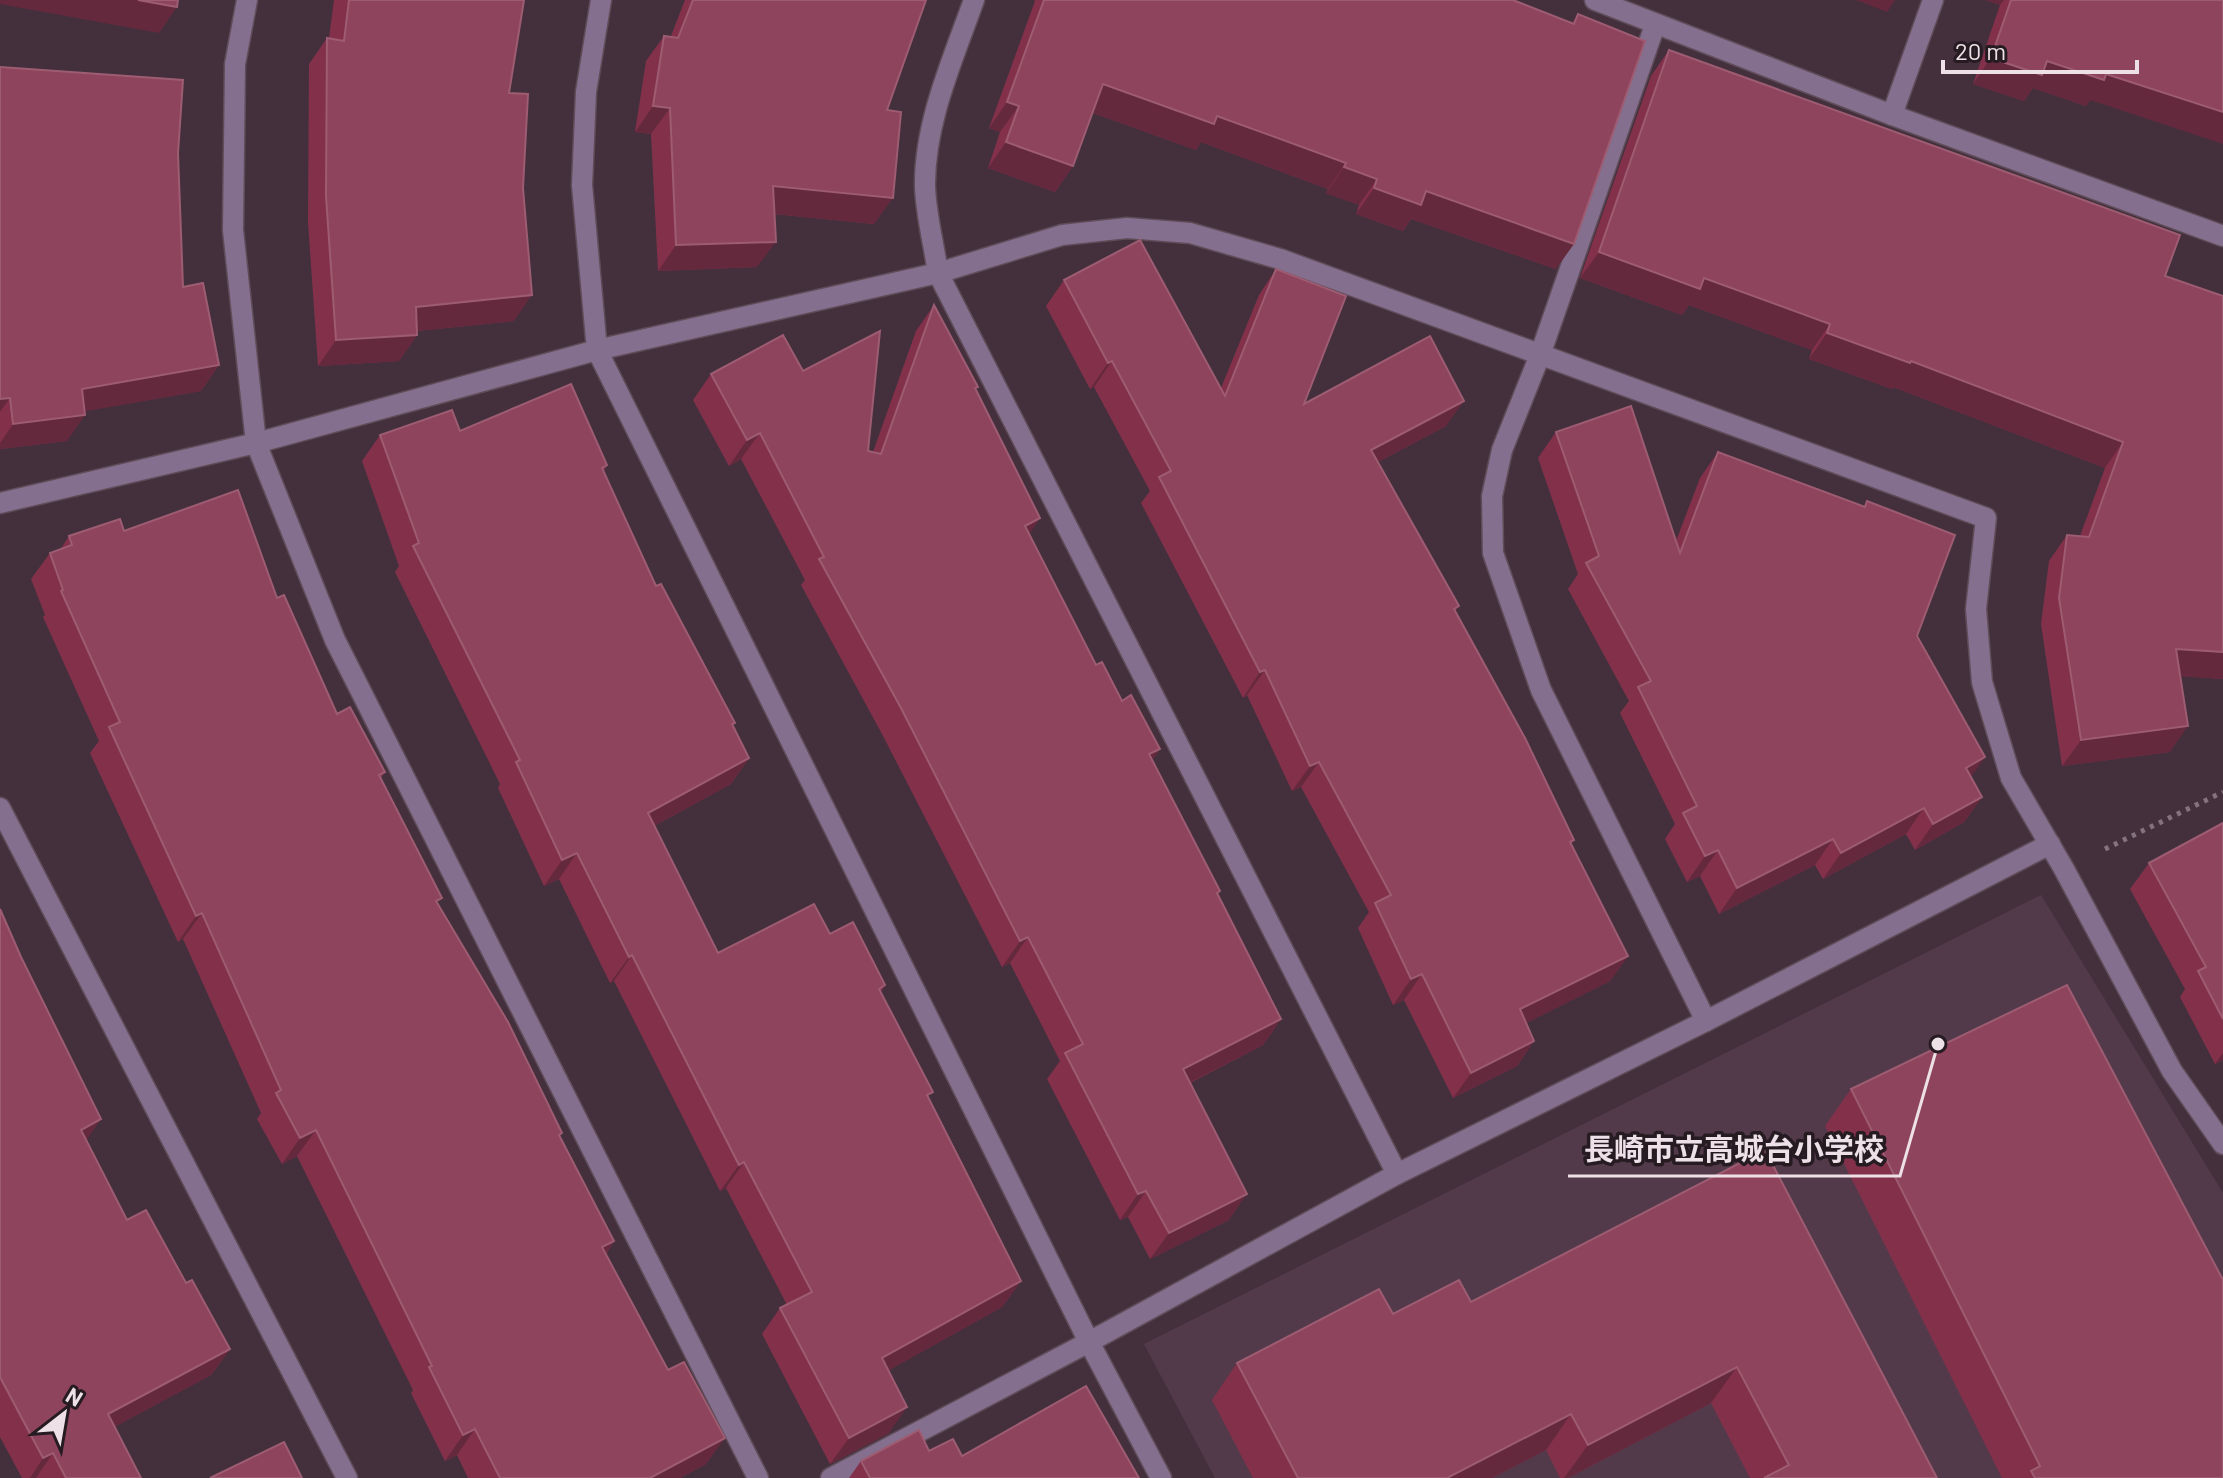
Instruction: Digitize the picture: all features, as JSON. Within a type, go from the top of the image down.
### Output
[{"type":"street","points":[[247,0],[235,64],[233,230],[256,443],[335,640],[758,1478]]},
{"type":"street","points":[[601,0],[586,92],[582,185],[597,350],[1089,1342],[1161,1478]]},
{"type":"street","points":[[974,0],[944,83],[931,133],[925,187],[938,273],[1397,1174]]},
{"type":"street","points":[[1595,0],[1892,115],[2223,236]]},
{"type":"street","points":[[1892,115],[1933,0]]},
{"type":"street","points":[[1655,25],[1540,355],[1502,450],[1492,496],[1493,553],[1541,690],[1706,1021]]},
{"type":"street","points":[[0,503],[256,443],[597,350],[938,273],[1062,235],[1127,228],[1190,233],[1280,259],[1986,518],[1976,609],[1982,682],[2011,778],[2064,869],[2172,1071],[2223,1144]]},
{"type":"street","points":[[0,808],[347,1478]]},
{"type":"street","points":[[831,1478],[1397,1174],[1706,1021],[2050,844]]},
{"type":"path","points":[[2064,869],[2223,792]]},
{"type":"shaded area","points":[[2041,895],[2223,1193],[2223,1478],[1215,1478],[1144,1344]]},
{"type":"building","points":[[138,0],[178,0],[177,7]]},
{"type":"building","points":[[349,0],[524,0],[509,93],[528,94],[523,188],[532,295],[416,307],[417,335],[336,340],[326,196],[327,38],[344,41]]},
{"type":"building","points":[[693,0],[926,0],[887,110],[901,112],[893,198],[773,186],[776,242],[676,245],[670,108],[653,106],[664,36],[678,38]]},
{"type":"building","points":[[1044,0],[1513,0],[1574,24],[1578,14],[1645,41],[1574,244],[1426,191],[1421,205],[1374,188],[1377,179],[1344,167],[1346,163],[1217,116],[1214,124],[1103,84],[1073,166],[1006,142],[1019,106],[1007,102]]},
{"type":"building","points":[[2011,0],[2223,0],[2223,112],[2106,74],[2104,80],[2047,61],[2042,75],[1991,58]]},
{"type":"building","points":[[1669,50],[2180,235],[2165,276],[2223,296],[2223,652],[2176,649],[2188,726],[2081,740],[2059,598],[2067,535],[2089,537],[2123,442],[1911,361],[1827,333],[1830,324],[1704,278],[1700,289],[1599,252]]},
{"type":"building","points":[[0,67],[183,80],[178,153],[183,287],[203,283],[219,365],[82,389],[85,415],[13,424],[10,398],[0,399]]},
{"type":"building","points":[[1140,240],[1225,396],[1276,269],[1346,296],[1304,404],[1430,336],[1464,401],[1371,450],[1459,606],[1454,609],[1525,738],[1574,840],[1570,842],[1628,956],[1520,1009],[1534,1041],[1471,1073],[1422,974],[1411,979],[1375,903],[1391,895],[1319,762],[1310,766],[1265,670],[1260,672],[1159,477],[1171,471],[1064,280]]},
{"type":"building","points":[[934,305],[978,387],[975,388],[1040,518],[1025,526],[1096,665],[1102,662],[1122,701],[1131,695],[1160,749],[1149,754],[1220,891],[1217,893],[1281,1019],[1183,1069],[1247,1194],[1169,1233],[1146,1191],[1138,1194],[1065,1053],[1083,1044],[1028,937],[1020,941],[901,708],[819,559],[824,557],[760,433],[747,440],[711,374],[783,335],[803,371],[880,331],[868,451],[881,454]]},
{"type":"building","points":[[571,384],[607,465],[602,468],[656,586],[661,584],[735,723],[732,724],[749,758],[648,813],[718,953],[814,904],[830,934],[853,922],[885,985],[879,989],[933,1092],[927,1095],[1021,1281],[882,1358],[907,1407],[849,1438],[780,1308],[812,1292],[744,1162],[739,1165],[577,853],[562,860],[516,762],[520,760],[413,546],[419,543],[380,435],[452,410],[460,431]]},
{"type":"building","points":[[1631,406],[1680,553],[1718,452],[1865,507],[1867,501],[1955,535],[1917,636],[1985,757],[1966,768],[1982,797],[1933,824],[1924,808],[1841,853],[1833,839],[1737,888],[1718,850],[1705,856],[1683,813],[1697,806],[1638,687],[1651,681],[1586,563],[1599,556],[1556,432]]},
{"type":"building","points":[[238,490],[277,598],[284,595],[337,714],[350,707],[385,772],[379,775],[442,898],[436,901],[508,1022],[562,1133],[559,1135],[614,1241],[602,1247],[668,1370],[684,1362],[725,1438],[650,1478],[500,1478],[475,1429],[463,1435],[316,1130],[300,1138],[276,1093],[281,1090],[202,913],[196,916],[109,727],[120,722],[61,591],[50,553],[72,545],[69,536],[120,519],[124,531]]},
{"type":"building","points":[[2223,823],[2223,1019],[2198,971],[2206,967],[2149,863]]},
{"type":"building","points":[[0,909],[101,1119],[81,1130],[127,1220],[146,1210],[186,1283],[192,1280],[230,1349],[108,1414],[141,1478],[66,1478],[53,1453],[43,1458],[0,1377]]},
{"type":"building","points":[[2067,985],[2223,1280],[2223,1478],[2035,1478],[2031,1471],[2040,1466],[1851,1089]]},
{"type":"building","points":[[1765,1150],[1937,1478],[1764,1478],[1789,1465],[1737,1367],[1588,1445],[1571,1414],[1447,1478],[1298,1478],[1237,1363],[1379,1289],[1393,1314],[1459,1280],[1471,1302]]},
{"type":"building","points":[[1086,1386],[1139,1478],[870,1478],[861,1461],[919,1430],[929,1451],[953,1439],[962,1456]]},
{"type":"building","points":[[284,1442],[302,1478],[210,1478]]},
{"type":"place","name":"長崎市立高城台小学校","points":[[1938,1044]]}]
